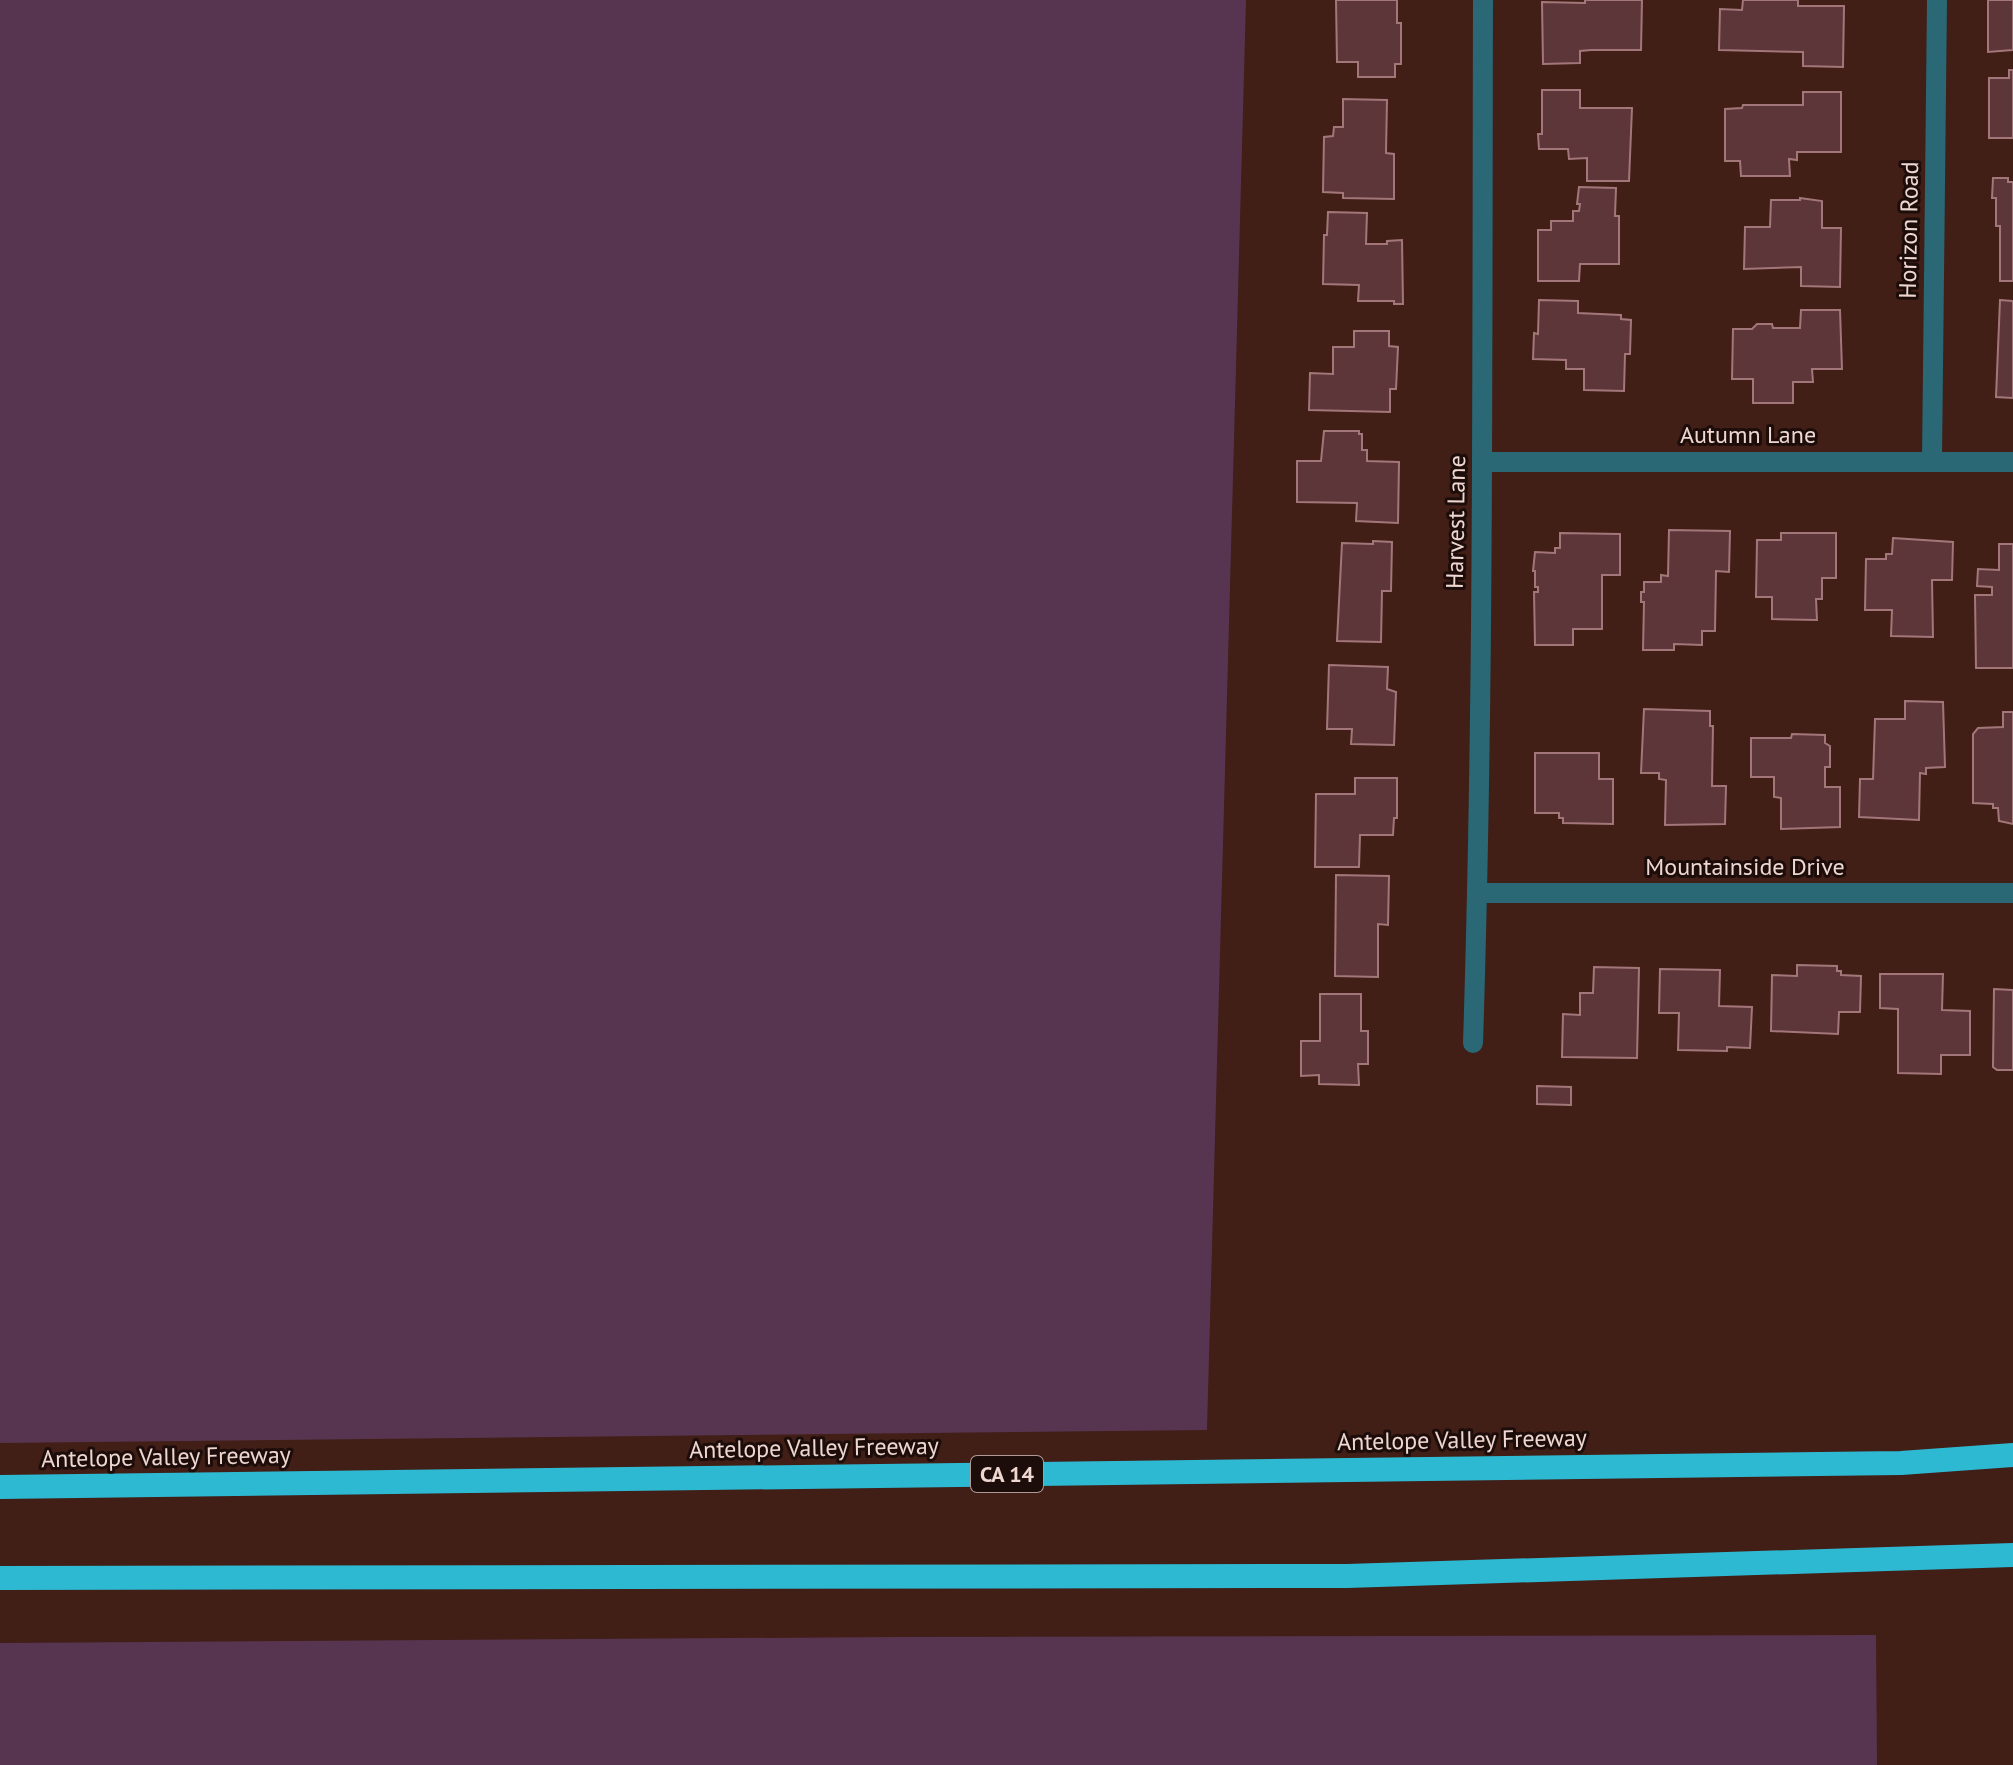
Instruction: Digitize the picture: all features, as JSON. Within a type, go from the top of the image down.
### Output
[{"type":"highway","name":"Antelope Valley Freeway","points":[[0,1487],[1901,1463],[2013,1455]]},
{"type":"highway","points":[[0,1578],[1347,1576],[2013,1555]]},
{"type":"street","name":"Harvest Lane","points":[[1473,1043],[1478,893],[1483,0]]},
{"type":"street","name":"Horizon Road","points":[[1932,460],[1937,0]]},
{"type":"street","name":"Autumn Lane","points":[[1482,462],[2013,462]]},
{"type":"street","name":"Mountainside Drive","points":[[1478,893],[2013,893]]},
{"type":"shaded area","points":[[0,0],[1246,0],[1207,1430],[0,1443]]},
{"type":"shaded area","points":[[1876,1635],[1877,1765],[0,1765],[0,1643]]},
{"type":"building","points":[[1336,0],[1397,0],[1397,23],[1401,23],[1401,64],[1395,64],[1395,77],[1358,77],[1358,62],[1337,62]]},
{"type":"building","points":[[1585,0],[1642,0],[1641,50],[1580,51],[1580,63],[1543,64],[1542,2],[1585,3]]},
{"type":"building","points":[[1743,0],[1798,0],[1798,6],[1844,6],[1843,67],[1803,66],[1803,52],[1719,50],[1720,9],[1742,10]]},
{"type":"building","points":[[1988,0],[2013,0],[2013,50],[1988,52]]},
{"type":"building","points":[[2009,70],[2013,70],[2013,138],[1989,138],[1989,78],[2009,78]]},
{"type":"building","points":[[1542,90],[1580,90],[1580,108],[1632,108],[1629,181],[1587,181],[1587,158],[1569,159],[1568,149],[1539,149]]},
{"type":"building","points":[[1803,92],[1841,92],[1841,152],[1797,152],[1797,160],[1789,159],[1790,176],[1741,176],[1740,161],[1725,161],[1725,109],[1742,108],[1743,105],[1803,105]]},
{"type":"building","points":[[1343,99],[1387,100],[1386,153],[1394,154],[1394,199],[1343,198],[1343,193],[1323,192],[1324,137],[1333,136],[1334,127],[1343,127]]},
{"type":"building","points":[[1993,178],[2008,178],[2008,182],[2013,182],[2013,281],[2000,281],[2000,226],[1996,226]]},
{"type":"building","points":[[1579,187],[1616,188],[1619,264],[1580,264],[1579,281],[1538,281],[1538,230],[1551,230],[1551,221],[1573,221],[1573,211],[1579,211]]},
{"type":"building","points":[[1800,198],[1822,201],[1822,228],[1841,228],[1840,287],[1801,286],[1801,267],[1744,269],[1745,227],[1770,227],[1771,200]]},
{"type":"building","points":[[1328,212],[1367,213],[1366,244],[1402,240],[1403,304],[1358,301],[1359,285],[1323,284]]},
{"type":"building","points":[[1539,300],[1578,301],[1578,313],[1621,315],[1621,319],[1631,320],[1630,354],[1625,354],[1624,391],[1584,390],[1584,369],[1566,369],[1566,360],[1533,359],[1534,333],[1538,334]]},
{"type":"building","points":[[2000,300],[2013,301],[2013,398],[1996,397]]},
{"type":"building","points":[[1801,310],[1840,310],[1842,369],[1812,369],[1813,382],[1793,382],[1793,403],[1753,403],[1753,379],[1732,379],[1733,329],[1752,329],[1757,324],[1772,324],[1773,328],[1800,328]]},
{"type":"building","points":[[1354,331],[1389,331],[1389,346],[1398,347],[1396,389],[1390,389],[1390,412],[1309,410],[1310,373],[1333,374],[1333,347],[1354,347]]},
{"type":"building","points":[[1324,431],[1359,431],[1362,434],[1362,450],[1367,450],[1367,461],[1399,462],[1398,523],[1356,521],[1357,503],[1297,502],[1297,461],[1321,461]]},
{"type":"building","points":[[1669,530],[1730,531],[1729,572],[1716,571],[1715,631],[1702,631],[1702,645],[1674,644],[1674,650],[1643,650],[1644,602],[1641,602],[1641,592],[1644,592],[1644,582],[1661,582],[1661,575],[1668,576]]},
{"type":"building","points":[[1560,533],[1620,534],[1620,575],[1602,575],[1602,629],[1573,629],[1573,645],[1535,645],[1534,592],[1538,592],[1538,587],[1535,587],[1533,571],[1535,552],[1555,553],[1555,548],[1560,548]]},
{"type":"building","points":[[1781,533],[1836,533],[1836,578],[1822,578],[1822,599],[1816,599],[1817,620],[1772,619],[1772,597],[1756,597],[1757,540],[1781,540]]},
{"type":"building","points":[[1893,538],[1953,542],[1952,580],[1932,580],[1933,637],[1891,636],[1892,610],[1865,610],[1866,559],[1886,559],[1886,554],[1892,554]]},
{"type":"building","points":[[1373,541],[1392,542],[1391,591],[1382,591],[1381,642],[1337,641],[1342,543],[1373,544]]},
{"type":"building","points":[[1999,544],[2013,544],[2013,668],[1976,668],[1975,595],[1992,595],[1992,587],[1977,586],[1978,569],[1999,570]]},
{"type":"building","points":[[1329,665],[1388,667],[1387,689],[1396,692],[1394,745],[1351,744],[1352,729],[1327,729]]},
{"type":"building","points":[[1905,701],[1943,702],[1945,767],[1926,768],[1926,774],[1920,773],[1919,820],[1859,817],[1860,779],[1873,779],[1875,719],[1905,719]]},
{"type":"building","points":[[1644,709],[1710,711],[1710,726],[1713,726],[1712,786],[1726,786],[1725,824],[1665,825],[1666,780],[1659,779],[1659,773],[1641,773]]},
{"type":"building","points":[[2003,712],[2013,712],[2013,824],[1999,821],[1998,808],[1993,808],[1993,804],[1973,803],[1973,734],[1978,728],[2003,727]]},
{"type":"building","points":[[1792,734],[1825,735],[1825,743],[1830,746],[1830,767],[1825,767],[1825,787],[1840,787],[1840,827],[1781,829],[1781,798],[1774,797],[1774,777],[1751,777],[1751,738],[1791,738]]},
{"type":"building","points":[[1535,753],[1599,753],[1599,779],[1613,779],[1613,824],[1563,823],[1559,813],[1535,813]]},
{"type":"building","points":[[1355,778],[1397,778],[1397,818],[1394,818],[1393,835],[1360,835],[1359,867],[1315,867],[1316,794],[1355,794]]},
{"type":"building","points":[[1336,875],[1389,876],[1388,925],[1378,924],[1378,977],[1335,976]]},
{"type":"building","points":[[1797,965],[1837,966],[1841,975],[1861,976],[1860,1012],[1839,1012],[1838,1034],[1771,1031],[1772,975],[1797,976]]},
{"type":"building","points":[[1594,967],[1639,968],[1637,1058],[1562,1057],[1563,1014],[1580,1015],[1580,993],[1593,993]]},
{"type":"building","points":[[1660,969],[1720,970],[1719,1006],[1752,1007],[1750,1048],[1678,1050],[1679,1013],[1659,1013]]},
{"type":"building","points":[[1880,974],[1943,974],[1942,1010],[1970,1011],[1970,1055],[1941,1055],[1941,1074],[1898,1073],[1898,1009],[1880,1008]]},
{"type":"building","points":[[1994,989],[2013,990],[2013,1070],[1993,1067]]},
{"type":"building","points":[[1320,994],[1361,994],[1361,1031],[1368,1031],[1368,1064],[1358,1064],[1359,1085],[1319,1084],[1319,1075],[1301,1076],[1301,1041],[1320,1041]]},
{"type":"building","points":[[1537,1086],[1571,1087],[1571,1105],[1537,1104]]}]
